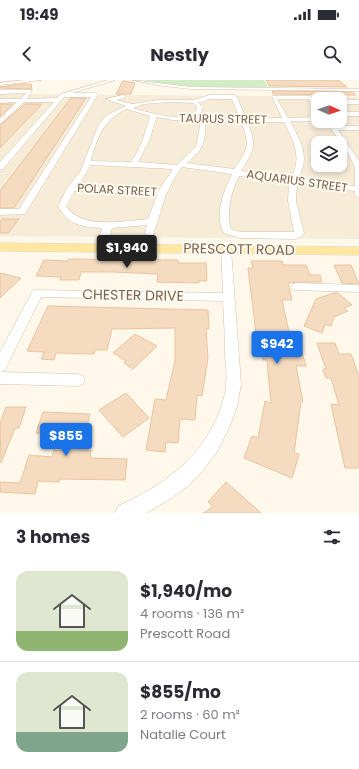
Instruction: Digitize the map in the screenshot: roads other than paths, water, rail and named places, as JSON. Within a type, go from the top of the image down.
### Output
[{"type":"main road","name":"PRESCOTT ROAD","points":[[0,247],[359,250]]},
{"type":"street","points":[[0,84],[39,80]]},
{"type":"street","points":[[0,167],[57,100],[63,95],[82,88],[113,80]]},
{"type":"street","points":[[134,80],[154,84],[208,88],[359,90]]},
{"type":"street","points":[[146,88],[154,84]]},
{"type":"street","points":[[0,92],[29,91],[23,100],[0,122]]},
{"type":"street","points":[[0,212],[22,212],[95,95],[63,95]]},
{"type":"street","points":[[103,102],[109,99],[122,97]]},
{"type":"street","points":[[151,222],[108,225],[89,224],[74,220],[65,214],[62,206],[71,188],[87,163],[103,123],[114,113],[156,101],[194,102],[210,97],[234,97],[244,120],[249,138],[250,149],[246,160],[236,172],[227,196],[225,214],[227,231],[240,235],[298,235],[299,233],[292,201],[293,182],[297,174],[301,156],[299,145],[274,97],[311,100]]},
{"type":"street","name":"TAURUS STREET","points":[[109,99],[153,116],[230,121],[311,119]]},
{"type":"street","points":[[0,101],[57,100]]},
{"type":"street","points":[[192,118],[199,112],[199,105],[194,102]]},
{"type":"street","points":[[347,102],[359,102]]},
{"type":"street","points":[[347,114],[359,114]]},
{"type":"street","points":[[133,164],[140,154],[147,139],[153,116]]},
{"type":"street","points":[[150,233],[151,222],[162,193],[174,172],[199,148],[201,143],[202,121],[205,119]]},
{"type":"street","points":[[335,128],[350,146],[359,167],[359,192]]},
{"type":"street","points":[[347,128],[359,128]]},
{"type":"street","name":"AQUARIUS STREET","points":[[87,163],[180,166],[236,172],[359,192]]},
{"type":"street","name":"POLAR STREET","points":[[71,188],[162,193]]},
{"type":"street","points":[[101,248],[108,225]]},
{"type":"street","points":[[125,513],[161,496],[182,480],[201,462],[217,439],[226,421],[234,384],[226,249]]},
{"type":"street","points":[[297,287],[358,290]]},
{"type":"street","name":"CHESTER DRIVE","points":[[0,366],[36,292],[229,297]]},
{"type":"street","points":[[0,378],[78,380]]}]
